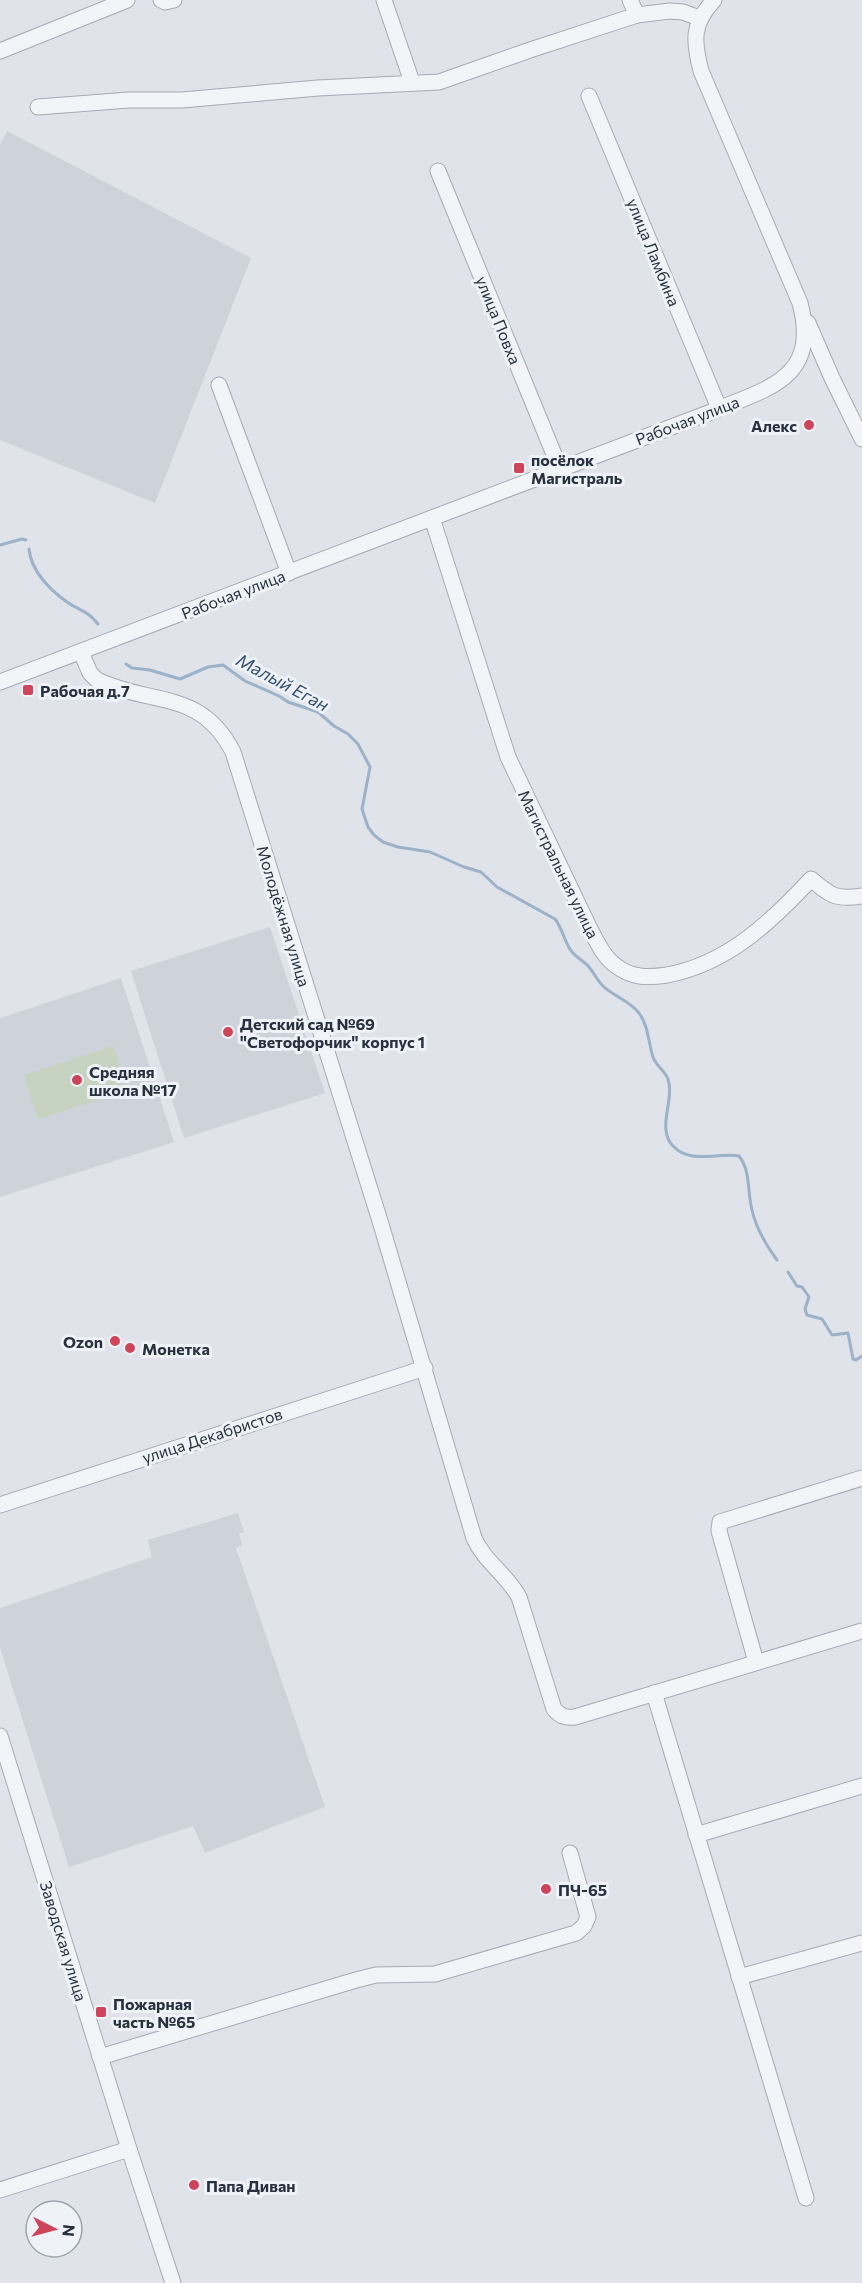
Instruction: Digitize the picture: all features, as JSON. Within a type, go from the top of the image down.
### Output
[{"type":"street","points":[[0,51],[127,0]]},
{"type":"street","points":[[161,0],[165,2],[174,0]]},
{"type":"street","points":[[384,0],[412,82]]},
{"type":"street","points":[[630,0],[637,15]]},
{"type":"street","points":[[38,107],[129,100],[182,100],[286,90],[439,82],[637,15],[670,11],[683,12],[699,18],[714,0]]},
{"type":"street","name":"Рабочая улица","points":[[0,682],[718,408],[768,388],[783,378],[796,365],[804,348],[804,319],[800,303],[701,70],[696,51],[695,34],[699,18]]},
{"type":"street","name":"улица Ламбина","points":[[590,96],[718,408]]},
{"type":"street","name":"улица Повха","points":[[438,171],[560,469]]},
{"type":"street","points":[[800,303],[832,378],[862,439]]},
{"type":"street","points":[[219,385],[289,573]]},
{"type":"street","name":"Магистральная улица","points":[[432,518],[508,757],[589,927],[614,965],[632,976],[653,977],[695,967],[718,957],[766,923],[811,879],[834,897],[862,896]]},
{"type":"street","name":"Молодёжная улица","points":[[81,652],[90,673],[97,680],[185,706],[204,714],[221,731],[233,752],[425,1368],[474,1538],[478,1549],[514,1588],[519,1597],[554,1709],[566,1718],[575,1717],[654,1693]]},
{"type":"street","name":"улица Декабристов","points":[[0,1504],[425,1368]]},
{"type":"street","points":[[756,1662],[719,1531],[720,1522],[862,1478]]},
{"type":"street","points":[[806,2199],[654,1693],[862,1630]]},
{"type":"street","name":"Заводская улица","points":[[0,1736],[173,2283]]},
{"type":"street","points":[[696,1834],[862,1786]]},
{"type":"street","points":[[100,2057],[356,1980],[376,1975],[435,1974],[576,1933],[584,1926],[588,1917],[570,1853]]},
{"type":"street","points":[[739,1977],[862,1943]]},
{"type":"street","points":[[0,2190],[129,2149]]},
{"type":"shaded area","points":[[7,131],[251,258],[155,503],[0,440],[0,145]]},
{"type":"shaded area","name":"Детский сад №69 \"Светофорчик\" корпус 1","points":[[270,927],[325,1093],[184,1138],[131,971]]},
{"type":"shaded area","name":"Средняя школа №17","points":[[121,978],[174,1142],[0,1197],[0,1018]]},
{"type":"shaded area","points":[[238,1513],[244,1532],[239,1534],[242,1545],[236,1548],[325,1807],[205,1853],[193,1826],[69,1867],[0,1648],[0,1608],[152,1557],[148,1540]]},
{"type":"green space","points":[[113,1046],[127,1091],[38,1119],[24,1075]]},
{"type":"waterway","name":"Малый Еган","points":[[0,545],[26,540]]},
{"type":"waterway","name":"Малый Еган","points":[[29,549],[33,565],[48,586],[98,624]]},
{"type":"waterway","name":"Малый Еган","points":[[126,664],[132,668],[150,670],[180,679],[208,667],[223,665],[245,681],[288,702],[318,712],[358,744],[370,767],[362,809],[368,827],[374,835],[383,842],[430,852],[481,872],[497,887],[555,919],[572,952],[589,967],[603,986],[631,1005],[642,1018],[647,1029],[653,1057],[665,1073],[670,1087],[666,1123],[668,1139],[680,1152],[688,1155],[739,1156],[747,1175],[750,1203],[756,1223],[777,1260]]},
{"type":"waterway","name":"Малый Еган","points":[[788,1272],[797,1286],[802,1287],[809,1297],[805,1309],[807,1315],[822,1319],[832,1335],[848,1333],[853,1359],[856,1360],[862,1356]]},
{"type":"place","name":"Алекс","points":[[809,425]]},
{"type":"place","name":"посёлок Магистраль","points":[[519,468]]},
{"type":"place","name":"Рабочая д.7","points":[[28,690]]},
{"type":"place","name":"Детский сад №69 \"Светофорчик\" корпус 1","points":[[228,1032]]},
{"type":"place","name":"Средняя школа №17","points":[[77,1080]]},
{"type":"place","name":"Ozon","points":[[115,1341]]},
{"type":"place","name":"Монетка","points":[[130,1348]]},
{"type":"place","name":"ПЧ-65","points":[[546,1889]]},
{"type":"place","name":"Пожарная часть №65","points":[[101,2012]]},
{"type":"place","name":"Папа Диван","points":[[194,2185]]}]
